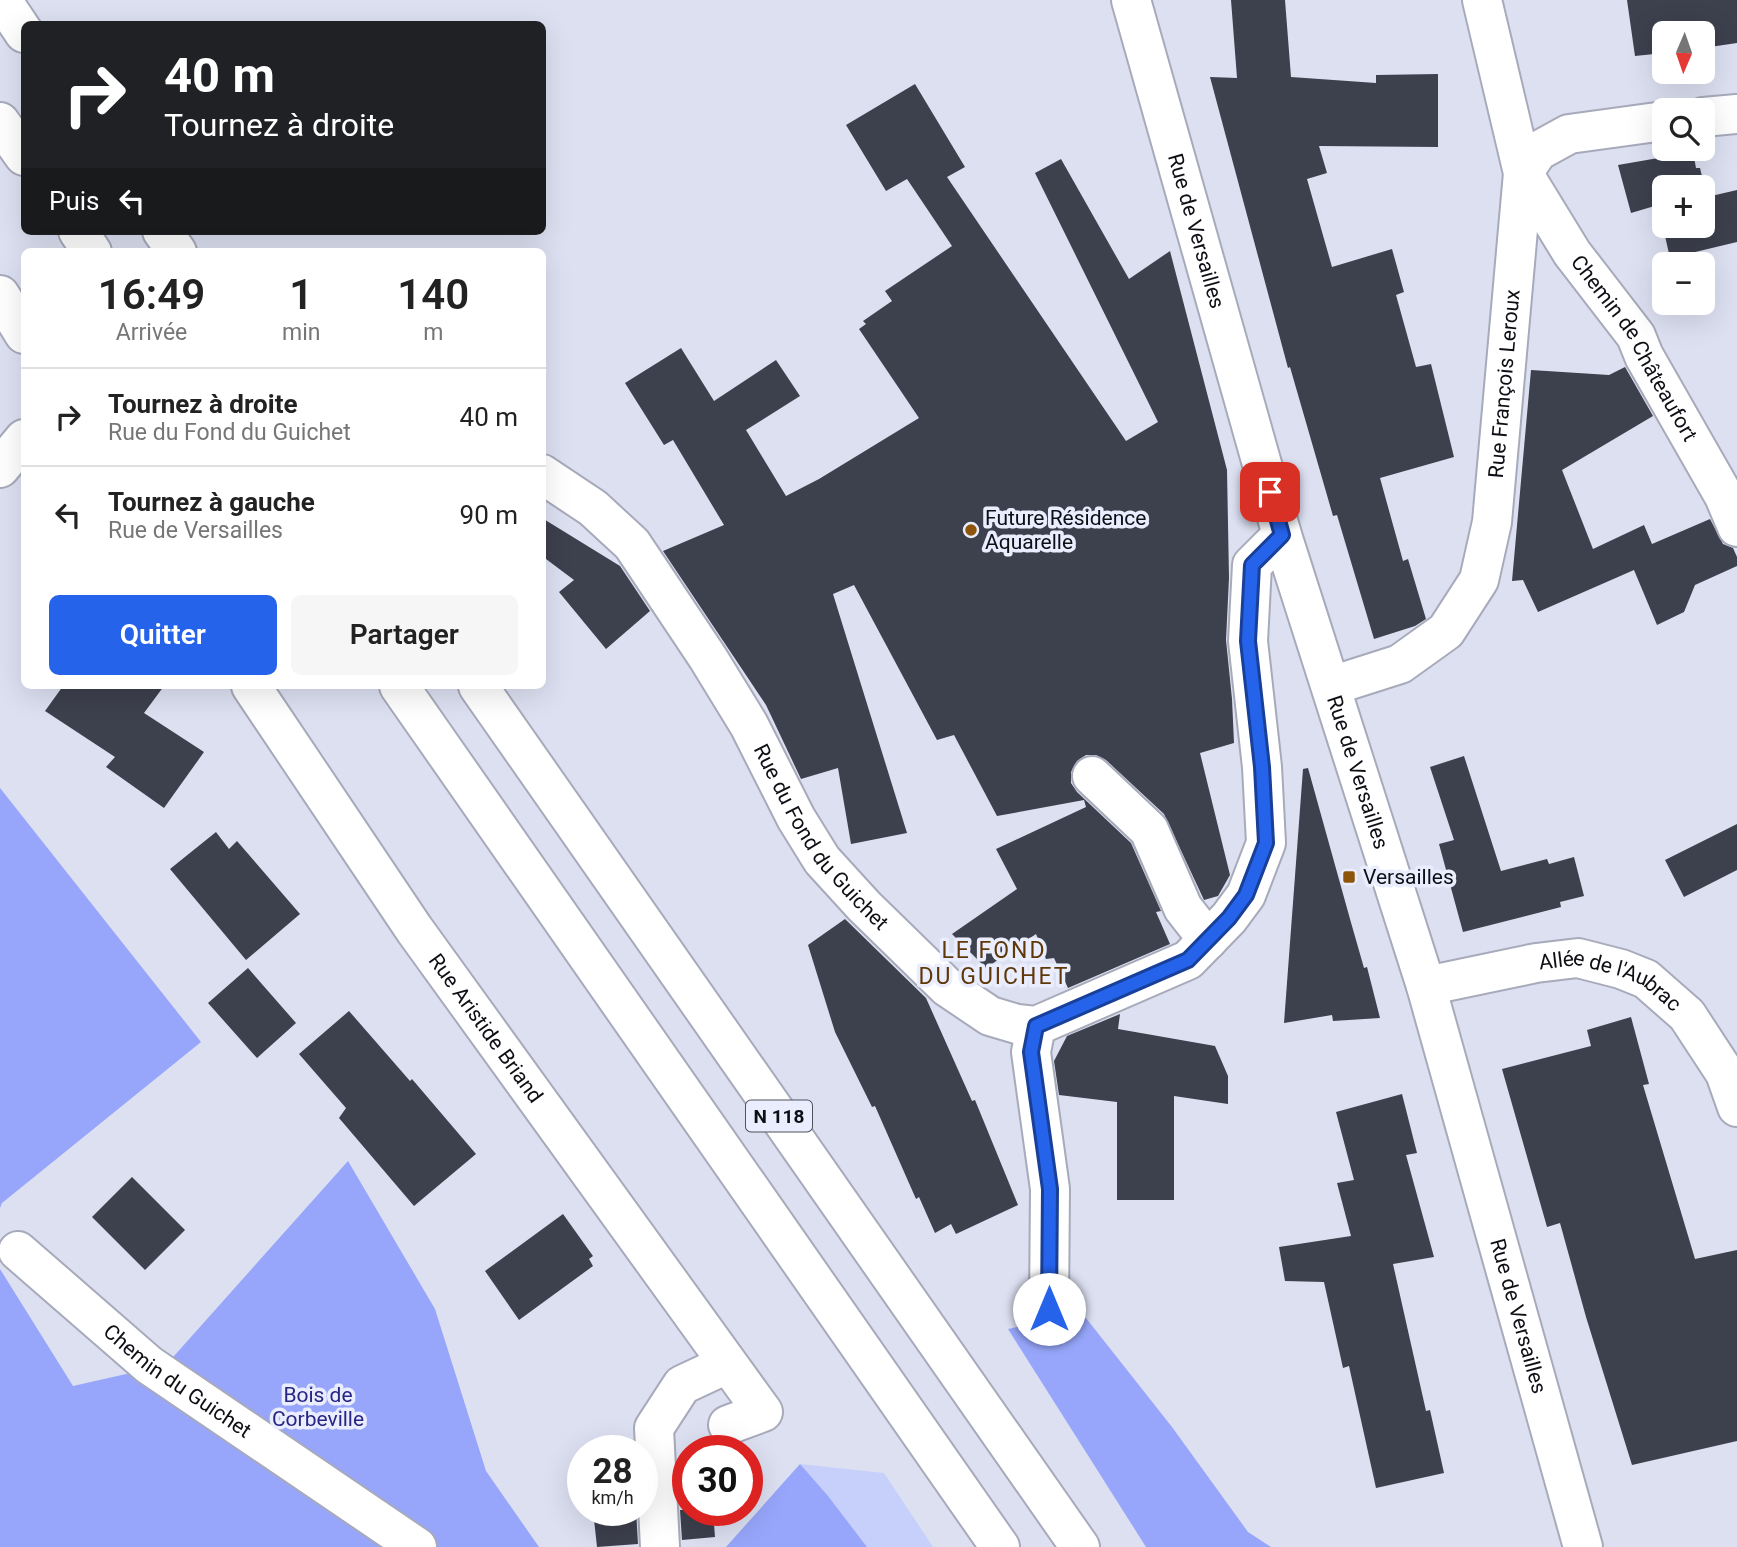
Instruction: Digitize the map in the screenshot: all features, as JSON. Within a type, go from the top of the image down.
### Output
[{"type":"main road","points":[[2,0],[21,28]]},
{"type":"main road","name":"Rue de Versailles","points":[[1131,0],[1282,535],[1331,686],[1347,746],[1426,986],[1583,1547]]},
{"type":"main road","name":"Rue François Leroux","points":[[1331,686],[1400,664],[1446,631],[1479,580],[1492,523],[1522,173],[1482,0]]},
{"type":"main road","points":[[1715,116],[1737,114]]},
{"type":"main road","points":[[0,122],[21,152]]},
{"type":"main road","points":[[1522,173],[1538,151],[1569,134],[1652,123]]},
{"type":"main road","name":"Chemin de Châteaufort","points":[[1522,173],[1572,253],[1636,335],[1644,356],[1724,496],[1737,527]]},
{"type":"main road","points":[[0,295],[21,329]]},
{"type":"main road","points":[[0,468],[21,443]]},
{"type":"main road","name":"Rue du Fond du Guichet","points":[[546,477],[593,508],[632,544],[708,657],[749,725],[796,818],[822,860],[864,906],[947,987],[989,1016],[1036,1026]]},
{"type":"main road","points":[[1049,1309],[1050,1189],[1031,1052],[1036,1026],[1188,960],[1229,918],[1246,895],[1266,843],[1262,767],[1248,641],[1252,565],[1282,535]]},
{"type":"main road","name":"Rue Aristide Briand","points":[[253,689],[414,929],[763,1412],[728,1424]]},
{"type":"main road","name":"N 118","points":[[401,689],[1000,1547]]},
{"type":"main road","name":"N 118","points":[[480,689],[1080,1547]]},
{"type":"main road","points":[[1091,776],[1149,830],[1183,908],[1208,940]]},
{"type":"main road","name":"Allée de l'Aubrac","points":[[1426,986],[1536,963],[1578,958],[1621,969],[1646,979],[1687,1015],[1725,1073],[1737,1107]]},
{"type":"main road","name":"Chemin du Guichet","points":[[18,1251],[149,1366],[417,1547]]},
{"type":"main road","points":[[660,1547],[654,1428],[682,1385],[727,1364]]},
{"type":"shaded area","points":[[800,1464],[884,1473],[933,1547],[866,1547]]},
{"type":"green space","points":[[0,788],[201,1042],[2,1203],[0,1208]]},
{"type":"green space","name":"Bois de Corbeville","points":[[348,1161],[435,1309],[486,1471],[539,1547],[0,1547],[0,1269],[73,1386],[166,1365]]},
{"type":"green space","points":[[1082,1313],[1172,1427],[1248,1532],[1271,1547],[1146,1547],[1008,1329]]},
{"type":"green space","points":[[800,1464],[867,1547],[726,1547],[745,1526],[763,1526],[763,1506]]},
{"type":"building","points":[[1231,0],[1285,0],[1291,77],[1376,83],[1376,75],[1438,74],[1438,147],[1319,146],[1327,173],[1307,179],[1332,267],[1392,249],[1404,292],[1396,295],[1416,367],[1431,364],[1454,457],[1380,478],[1403,561],[1408,559],[1426,619],[1415,626],[1374,639],[1337,515],[1333,516],[1290,367],[1288,368],[1210,77],[1237,78]]},
{"type":"building","points":[[1627,0],[1737,0],[1737,43],[1715,46],[1715,21],[1652,21],[1652,54],[1635,56]]},
{"type":"building","points":[[915,84],[965,167],[947,177],[1126,441],[1158,422],[1035,173],[1061,159],[1129,279],[1170,251],[1227,470],[1229,578],[1226,640],[1234,743],[1200,753],[1230,875],[1218,896],[1204,900],[1164,814],[1106,760],[1096,755],[1086,755],[1077,761],[1071,772],[1071,783],[1077,792],[1131,843],[1161,911],[1156,912],[1170,944],[1068,988],[1054,958],[1046,959],[1036,934],[986,968],[952,934],[1017,889],[996,849],[1086,807],[1084,800],[997,816],[954,735],[937,740],[854,585],[833,594],[907,833],[851,844],[838,768],[801,779],[766,705],[663,551],[724,525],[673,440],[664,445],[625,383],[681,348],[714,401],[776,360],[800,396],[746,430],[786,496],[919,418],[859,329],[866,324],[863,321],[892,301],[885,291],[952,246],[907,179],[886,191],[846,125]]},
{"type":"building","points":[[1652,159],[1695,161],[1696,168],[1700,168],[1702,175],[1652,175],[1652,207],[1631,213],[1618,165]]},
{"type":"building","points":[[1737,190],[1737,242],[1695,252],[1669,252],[1665,238],[1715,238],[1715,195]]},
{"type":"building","points":[[1625,367],[1653,416],[1562,470],[1593,549],[1644,525],[1652,544],[1710,519],[1723,544],[1733,548],[1737,566],[1695,585],[1684,612],[1657,625],[1634,570],[1538,612],[1523,580],[1512,581],[1531,370],[1609,375]]},
{"type":"building","points":[[546,520],[620,566],[650,611],[606,649],[559,592],[574,580],[546,559]]},
{"type":"building","points":[[61,689],[162,689],[144,713],[204,752],[164,808],[106,767],[115,757],[45,711]]},
{"type":"building","points":[[1464,756],[1501,871],[1547,859],[1549,864],[1574,857],[1584,896],[1560,902],[1561,907],[1463,932],[1439,844],[1454,840],[1430,767]]},
{"type":"building","points":[[1308,768],[1380,1018],[1333,1021],[1332,1015],[1284,1023],[1303,769]]},
{"type":"building","points":[[1737,824],[1737,870],[1684,897],[1665,860]]},
{"type":"building","points":[[216,832],[229,849],[237,841],[300,914],[246,960],[170,869]]},
{"type":"building","points":[[845,919],[926,998],[972,1101],[975,1100],[1018,1205],[956,1234],[951,1224],[935,1233],[919,1197],[916,1199],[875,1106],[872,1107],[835,1032],[808,945]]},
{"type":"building","points":[[248,968],[296,1023],[257,1058],[208,1003]]},
{"type":"building","points":[[349,1011],[476,1154],[414,1206],[339,1118],[346,1108],[299,1054]]},
{"type":"building","points":[[1120,1014],[1118,1029],[1215,1046],[1228,1076],[1228,1104],[1174,1096],[1174,1200],[1117,1200],[1117,1102],[1059,1095],[1054,1061],[1067,1036]]},
{"type":"building","points":[[1631,1017],[1649,1084],[1643,1085],[1695,1259],[1737,1250],[1737,1441],[1632,1465],[1560,1223],[1547,1227],[1502,1069],[1591,1046],[1587,1030]]},
{"type":"building","points":[[1402,1094],[1417,1153],[1406,1155],[1434,1257],[1393,1264],[1426,1411],[1430,1410],[1444,1473],[1376,1488],[1349,1366],[1343,1368],[1324,1282],[1285,1281],[1279,1247],[1351,1236],[1337,1183],[1354,1180],[1336,1112]]},
{"type":"building","points":[[132,1177],[185,1230],[145,1270],[92,1217]]},
{"type":"building","points":[[563,1214],[593,1256],[589,1259],[593,1266],[519,1320],[485,1271]]},
{"type":"building","points":[[595,1526],[637,1526],[638,1544],[597,1547]]},
{"type":"building","points":[[681,1526],[714,1526],[715,1537],[682,1540]]},
{"type":"place","name":"Future Résidence Aquarelle","points":[[971,530]]},
{"type":"place","name":"Versailles","points":[[1349,877]]},
{"type":"district","name":"LE FOND DU GUICHET","points":[[994,963]]},
{"type":"route","points":[[1049,1309],[1050,1189],[1031,1052],[1036,1026],[1188,960],[1229,918],[1246,895],[1266,843],[1262,767],[1248,641],[1252,565],[1282,535],[1270,492]]}]
